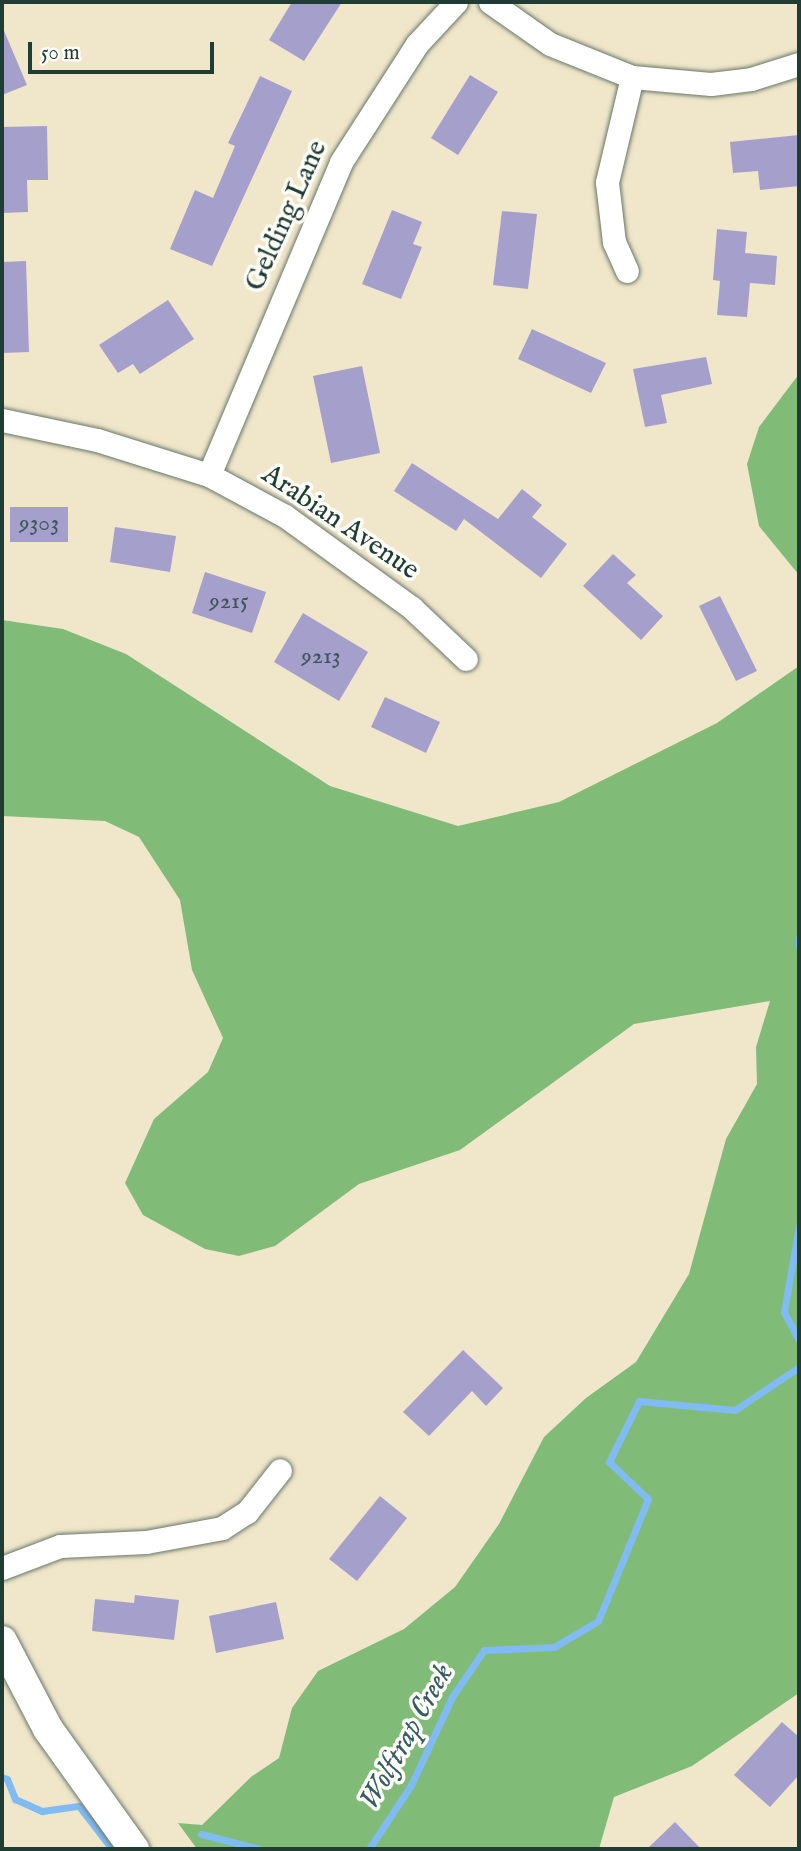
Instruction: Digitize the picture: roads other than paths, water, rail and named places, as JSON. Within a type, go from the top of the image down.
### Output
[{"type":"street","name":"Gelding Lane","points":[[209,475],[341,162],[417,44],[456,2]]},
{"type":"street","points":[[490,2],[550,44],[632,77],[711,84],[751,79],[799,64]]},
{"type":"street","points":[[627,271],[614,242],[607,182],[632,77]]},
{"type":"street","name":"Arabian Avenue","points":[[2,420],[97,440],[209,475],[285,516],[412,608],[467,659]]},
{"type":"street","points":[[2,1569],[60,1546],[146,1542],[222,1528],[247,1512],[280,1470]]},
{"type":"street","points":[[2,1641],[48,1729],[134,1849]]},
{"type":"waterway","name":"Wolftrap Creek","points":[[799,938],[799,946]]},
{"type":"waterway","name":"Wolftrap Creek","points":[[799,1226],[784,1312],[799,1340]]},
{"type":"waterway","name":"Wolftrap Creek","points":[[369,1849],[411,1785],[452,1697],[484,1650],[554,1647],[598,1621],[648,1499],[609,1462],[639,1401],[735,1410],[799,1367]]},
{"type":"waterway","points":[[2,1777],[7,1779],[15,1799],[42,1811],[79,1806],[112,1849]]},
{"type":"waterway","points":[[201,1834],[260,1849]]}]
